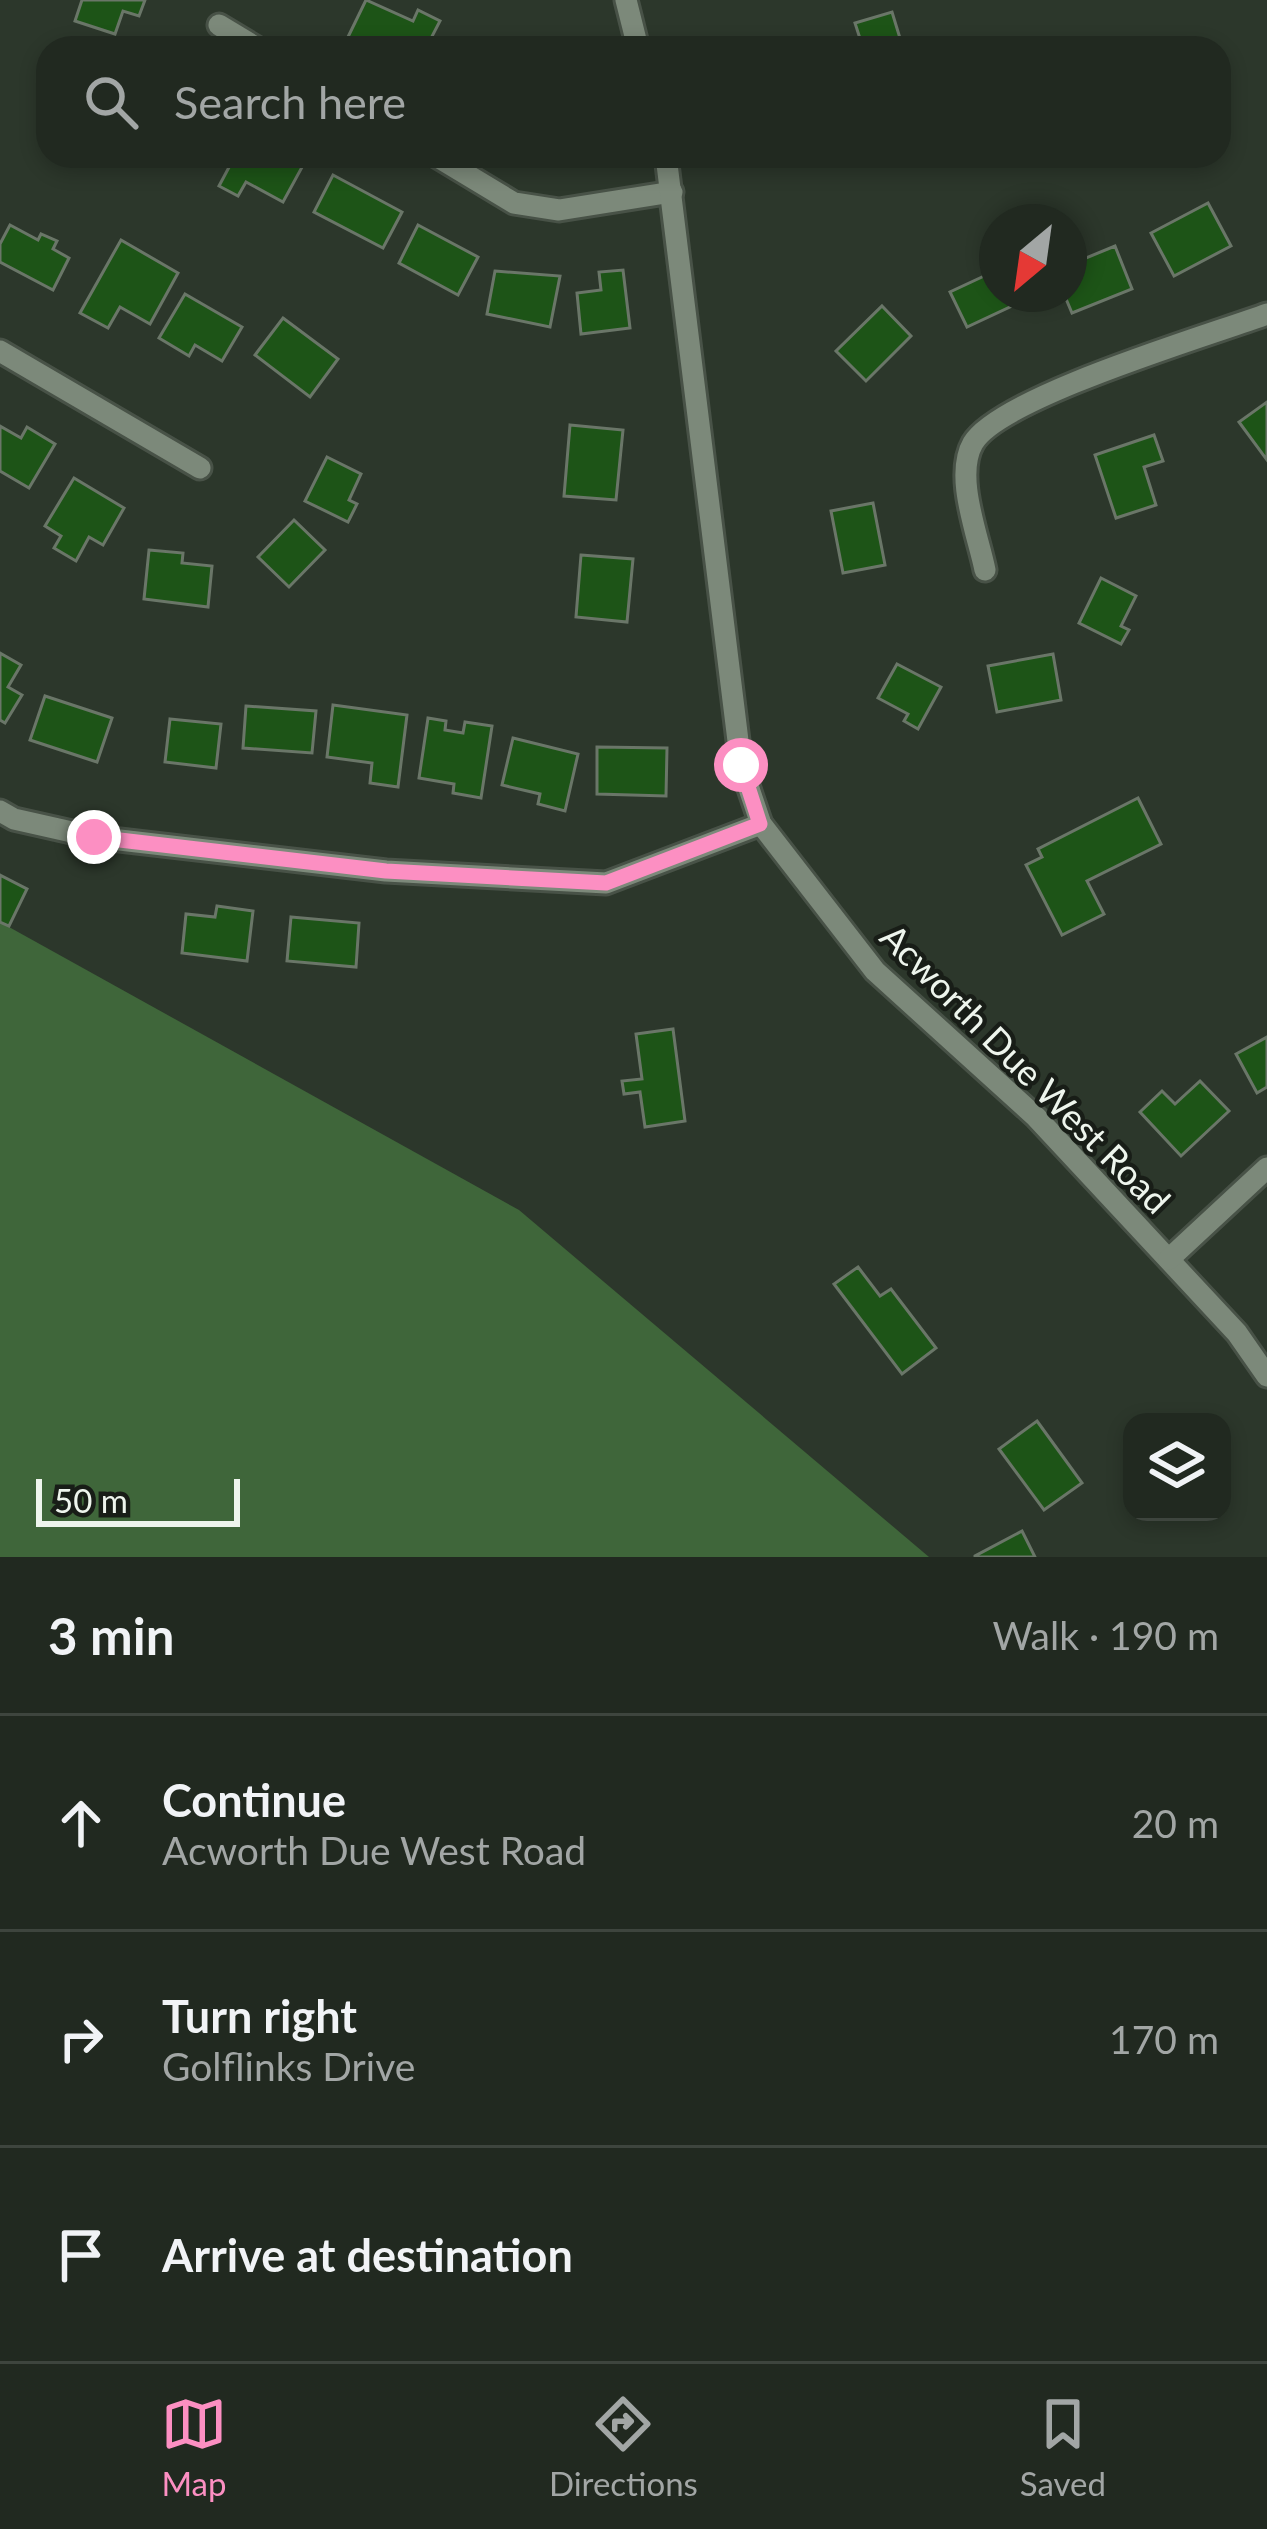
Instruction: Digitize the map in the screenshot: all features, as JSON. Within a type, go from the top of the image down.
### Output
[{"type":"street","points":[[626,0],[635,36]]},
{"type":"street","points":[[219,25],[237,36]]},
{"type":"street","points":[[456,168],[514,203],[537,206],[604,206],[672,192]]},
{"type":"street","name":"Acworth Due West Road","points":[[668,168],[741,765],[760,824],[875,971],[1036,1117],[1237,1333],[1267,1376]]},
{"type":"street","points":[[985,570],[965,466],[983,432],[1038,398],[1267,314]]},
{"type":"street","points":[[0,351],[200,467]]},
{"type":"street","points":[[0,811],[14,819],[139,843],[386,871],[606,883],[760,824]]},
{"type":"street","points":[[1169,1259],[1267,1168]]},
{"type":"green space","points":[[0,922],[519,1210],[929,1557],[0,1557]]},
{"type":"building","points":[[82,0],[145,0],[139,16],[123,11],[115,34],[75,21]]},
{"type":"building","points":[[366,0],[413,21],[418,10],[440,21],[432,36],[348,36]]},
{"type":"building","points":[[892,12],[899,36],[859,36],[855,23]]},
{"type":"building","points":[[229,168],[302,168],[283,202],[246,182],[238,196],[219,186]]},
{"type":"building","points":[[333,175],[402,212],[383,248],[314,212]]},
{"type":"building","points":[[1208,203],[1231,246],[1174,276],[1151,233]]},
{"type":"building","points":[[10,225],[38,240],[41,234],[57,241],[53,249],[69,258],[53,290],[0,262],[0,244]]},
{"type":"building","points":[[418,225],[478,257],[458,295],[399,263]]},
{"type":"building","points":[[121,240],[178,273],[150,324],[120,307],[108,328],[80,313]]},
{"type":"building","points":[[1115,246],[1132,289],[1087,307],[1087,258]]},
{"type":"building","points":[[623,270],[630,328],[581,334],[577,293],[601,290],[599,272]]},
{"type":"building","points":[[495,271],[560,276],[550,327],[487,314]]},
{"type":"building","points":[[979,278],[979,312],[999,312],[967,327],[950,292]]},
{"type":"building","points":[[185,294],[242,327],[222,361],[195,345],[189,356],[159,338]]},
{"type":"building","points":[[882,306],[911,336],[866,381],[836,351]]},
{"type":"building","points":[[283,318],[338,359],[310,397],[255,355]]},
{"type":"building","points":[[1267,402],[1267,460],[1239,422]]},
{"type":"building","points":[[570,425],[623,430],[616,500],[564,496]]},
{"type":"building","points":[[0,426],[21,438],[27,427],[55,444],[29,488],[0,471]]},
{"type":"building","points":[[1154,435],[1163,461],[1144,467],[1156,505],[1116,518],[1095,455]]},
{"type":"building","points":[[327,457],[361,474],[349,500],[357,504],[348,522],[305,501]]},
{"type":"building","points":[[74,478],[124,508],[103,545],[89,537],[76,561],[54,548],[61,536],[45,526]]},
{"type":"building","points":[[873,503],[885,565],[843,573],[831,511]]},
{"type":"building","points":[[294,520],[325,550],[289,587],[258,557]]},
{"type":"building","points":[[149,550],[183,553],[182,563],[212,566],[208,607],[144,599]]},
{"type":"building","points":[[581,555],[633,559],[627,622],[576,617]]},
{"type":"building","points":[[1101,578],[1136,596],[1121,626],[1129,630],[1121,644],[1079,623]]},
{"type":"building","points":[[0,653],[21,665],[8,687],[22,695],[5,723],[0,720]]},
{"type":"building","points":[[1053,654],[1061,700],[997,712],[988,666]]},
{"type":"building","points":[[897,664],[941,687],[918,729],[904,721],[908,714],[878,698]]},
{"type":"building","points":[[45,696],[112,718],[97,762],[30,740]]},
{"type":"building","points":[[333,705],[407,715],[398,787],[370,783],[372,763],[327,757]]},
{"type":"building","points":[[246,706],[316,711],[312,753],[243,748]]},
{"type":"building","points":[[428,718],[446,721],[445,730],[463,733],[465,722],[492,726],[481,798],[453,793],[454,784],[419,778]]},
{"type":"building","points":[[170,719],[221,724],[216,768],[165,762]]},
{"type":"building","points":[[513,738],[578,754],[565,811],[538,804],[540,794],[502,785]]},
{"type":"building","points":[[597,747],[667,748],[666,796],[597,794]]},
{"type":"building","points":[[1138,798],[1161,844],[1087,881],[1104,914],[1062,935],[1026,865],[1042,857],[1038,849]]},
{"type":"building","points":[[0,875],[27,889],[9,926],[0,922]]},
{"type":"building","points":[[217,906],[253,911],[247,961],[182,953],[186,914],[215,917]]},
{"type":"building","points":[[291,917],[359,923],[356,967],[287,961]]},
{"type":"building","points":[[673,1029],[685,1121],[645,1127],[640,1092],[624,1094],[622,1081],[642,1079],[636,1034]]},
{"type":"building","points":[[1267,1037],[1267,1087],[1257,1093],[1236,1054]]},
{"type":"building","points":[[1200,1081],[1229,1111],[1181,1156],[1140,1112],[1162,1091],[1175,1104]]},
{"type":"building","points":[[858,1267],[880,1296],[891,1289],[936,1348],[902,1374],[834,1284]]},
{"type":"building","points":[[1037,1421],[1082,1483],[1044,1510],[999,1449]]},
{"type":"building","points":[[1022,1531],[1035,1557],[975,1557],[975,1556]]},
{"type":"route","points":[[94,837],[386,871],[606,883],[760,824],[741,765]]}]
